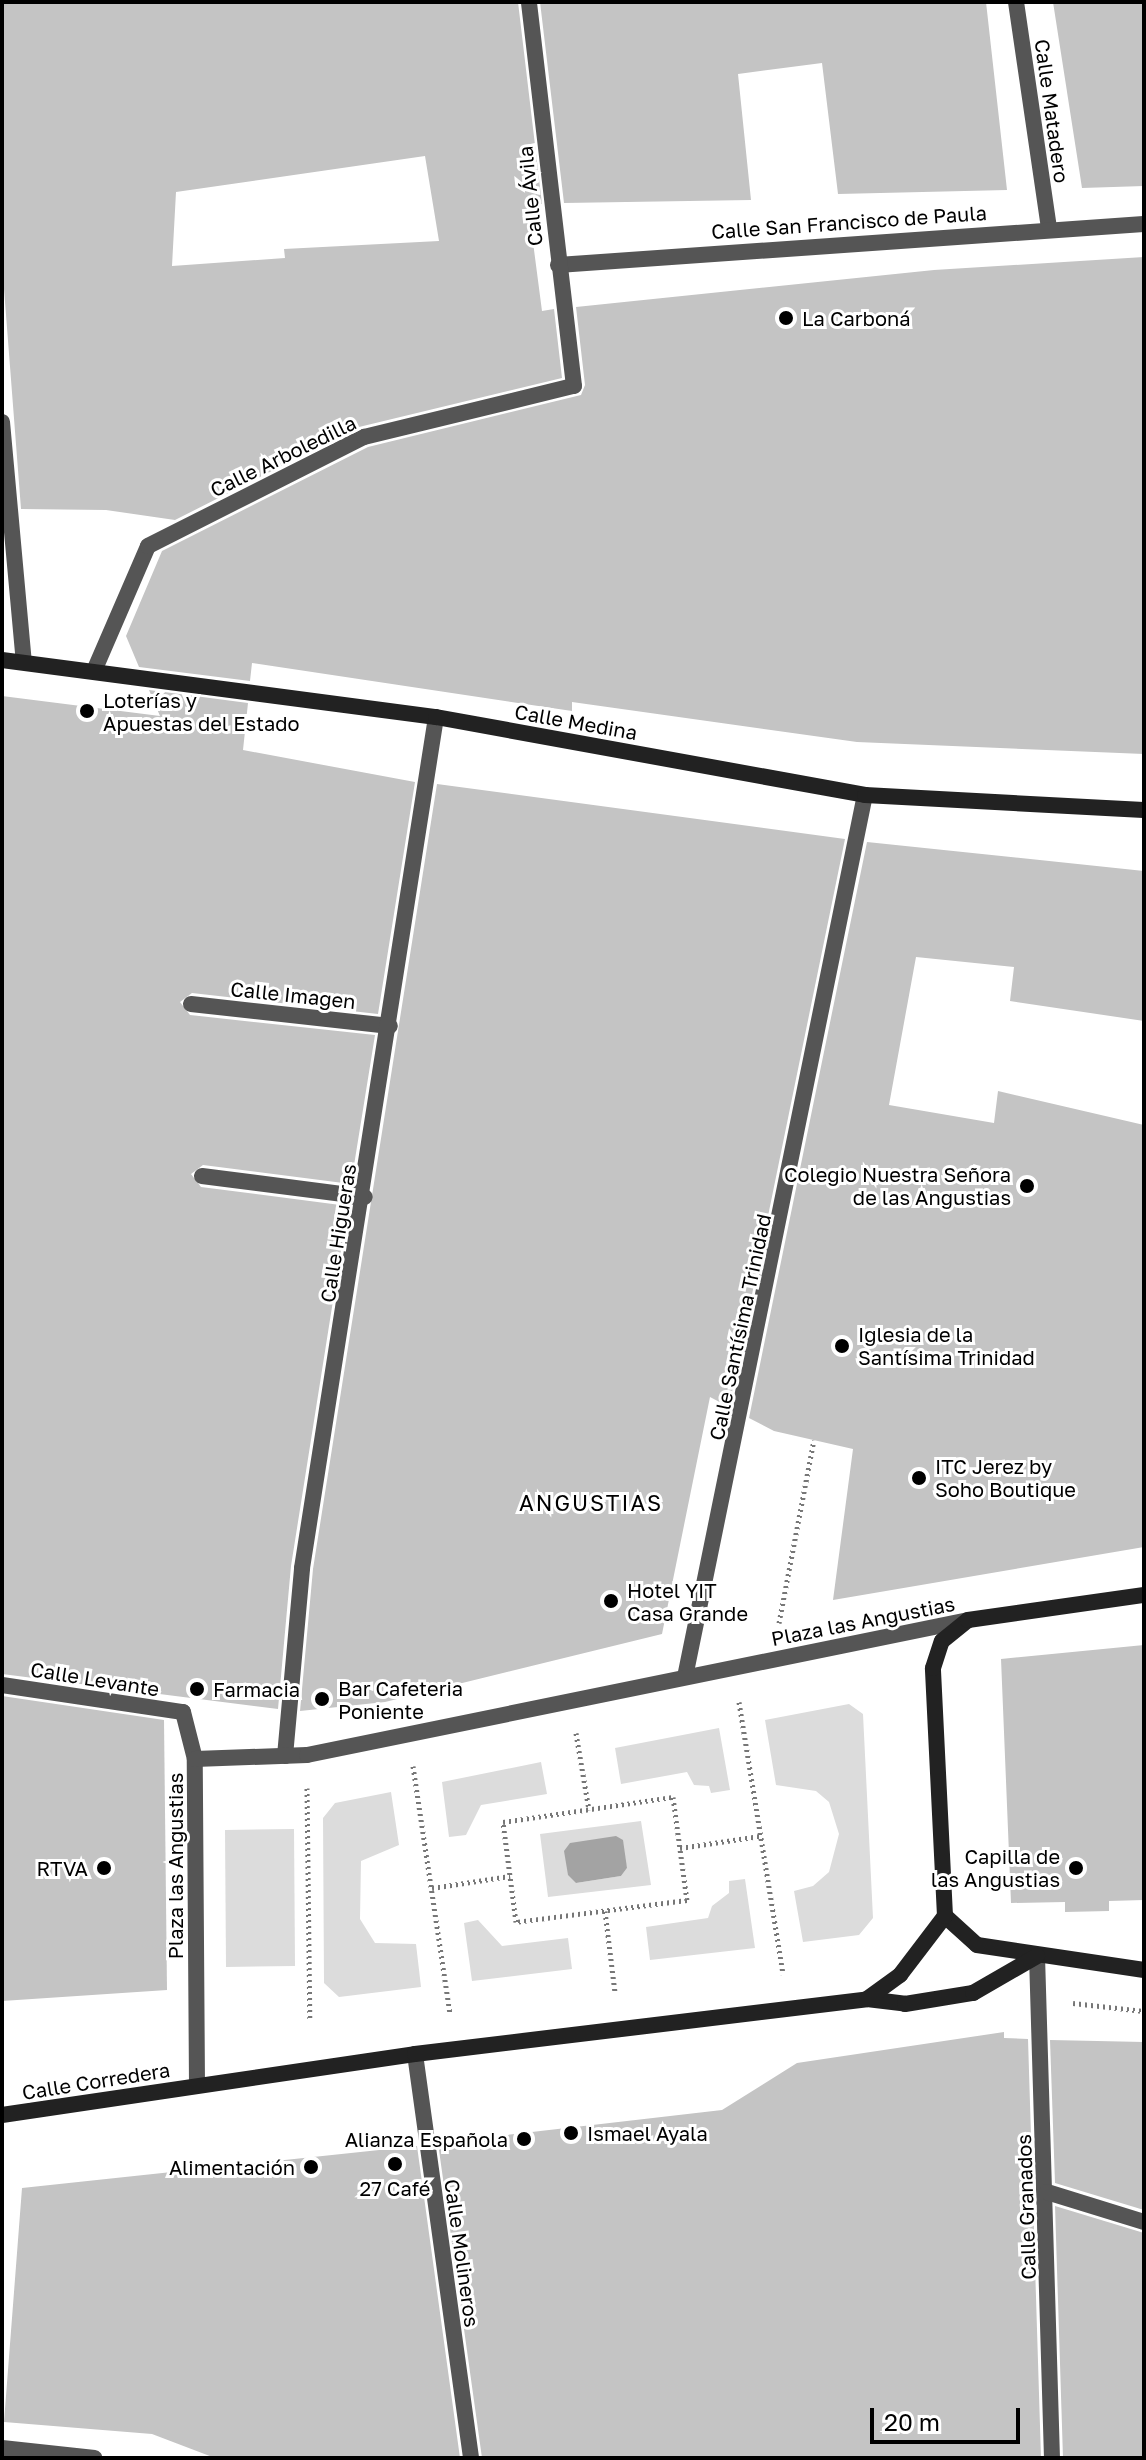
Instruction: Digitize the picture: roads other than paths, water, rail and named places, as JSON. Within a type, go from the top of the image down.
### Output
[{"type":"street","name":"Calle Ávila","points":[[529,2],[574,386]]},
{"type":"street","name":"Calle Matadero","points":[[1016,2],[1049,227]]},
{"type":"street","name":"Calle San Francisco de Paula","points":[[558,265],[1049,227],[1144,224]]},
{"type":"street","name":"Calle Arboledilla","points":[[94,671],[148,546],[364,437],[574,386]]},
{"type":"street","points":[[2,422],[24,662]]},
{"type":"street","name":"Calle Medina","points":[[2,660],[436,717],[865,795],[1144,810]]},
{"type":"street","name":"Calle Higueras","points":[[285,1756],[302,1568],[365,1197],[436,717]]},
{"type":"street","name":"Calle Santísima Trinidad","points":[[685,1677],[788,1199],[865,795]]},
{"type":"street","name":"Calle Imagen","points":[[191,1004],[390,1026]]},
{"type":"street","points":[[202,1176],[365,1197]]},
{"type":"street","points":[[968,1620],[1144,1595]]},
{"type":"street","name":"Plaza las Angustias","points":[[197,2085],[195,1759],[307,1755],[968,1620]]},
{"type":"street","name":"Plaza las Angustias","points":[[945,1916],[933,1668],[942,1641],[968,1620]]},
{"type":"street","name":"Calle Levante","points":[[2,1685],[183,1712],[195,1759]]},
{"type":"street","points":[[867,1999],[900,1975],[945,1916],[977,1945],[1144,1970]]},
{"type":"street","points":[[197,2085],[415,2054],[867,1999],[905,2004],[973,1993],[1037,1956]]},
{"type":"street","name":"Calle Granados","points":[[1037,1956],[1047,2192],[1052,2458]]},
{"type":"street","name":"Calle Molineros","points":[[415,2054],[471,2458]]},
{"type":"street","name":"Calle Corredera","points":[[2,2115],[197,2085]]},
{"type":"street","points":[[1047,2192],[1144,2222]]},
{"type":"street","points":[[2,2448],[94,2458]]},
{"type":"place","name":"La Carboná","points":[[786,318]]},
{"type":"place","name":"Loterías y Apuestas del Estado","points":[[87,711]]},
{"type":"place","name":"Colegio Nuestra Señora de las Angustias","points":[[1027,1186]]},
{"type":"place","name":"Iglesia de la Santísima Trinidad","points":[[842,1346]]},
{"type":"place","name":"ITC Jerez by Soho Boutique","points":[[919,1478]]},
{"type":"place","name":"Hotel YIT Casa Grande","points":[[611,1601]]},
{"type":"place","name":"Farmacia","points":[[197,1689]]},
{"type":"place","name":"Bar Cafeteria Poniente","points":[[322,1699]]},
{"type":"place","name":"RTVA","points":[[104,1868]]},
{"type":"place","name":"Capilla de las Angustias","points":[[1076,1868]]},
{"type":"place","name":"Ismael Ayala","points":[[571,2133]]},
{"type":"place","name":"Alianza Española","points":[[524,2139]]},
{"type":"place","name":"27 Café","points":[[395,2164]]},
{"type":"place","name":"Alimentación","points":[[311,2167]]},
{"type":"district","name":"ANGUSTIAS","points":[[591,1503]]}]
